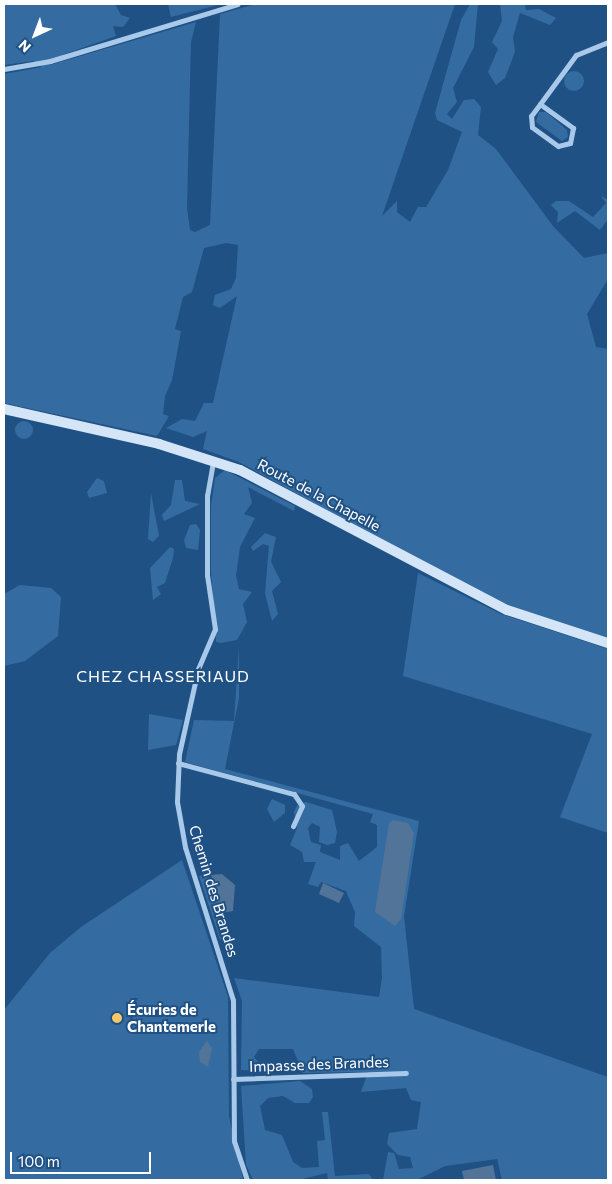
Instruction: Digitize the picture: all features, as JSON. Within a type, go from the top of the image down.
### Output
[{"type":"main road","name":"Route de la Chapelle","points":[[4,410],[159,444],[240,470],[508,610],[608,643]]},
{"type":"street","points":[[4,69],[50,61],[238,4]]},
{"type":"street","points":[[540,104],[573,128],[570,142],[558,146],[532,127],[531,116],[576,55],[608,42]]},
{"type":"street","name":"Chemin des Brandes","points":[[213,462],[207,495],[207,575],[215,629],[198,669],[178,763],[177,802],[185,847],[233,1000],[234,1142],[247,1180]]},
{"type":"street","points":[[178,763],[294,794],[302,806],[293,826]]},
{"type":"street","name":"Impasse des Brandes","points":[[233,1079],[406,1073]]},
{"type":"shaded area","points":[[4,4],[115,4],[121,15],[130,18],[123,27],[113,26],[116,36],[62,55],[50,65],[196,22],[191,42],[187,208],[190,230],[195,232],[210,225],[220,14],[256,4],[455,4],[382,216],[397,201],[397,212],[410,222],[418,207],[426,207],[448,170],[462,132],[437,120],[435,113],[461,20],[470,4],[478,4],[474,47],[453,88],[457,102],[447,114],[452,119],[464,100],[474,99],[481,107],[478,135],[496,149],[553,226],[584,258],[608,253],[608,279],[587,314],[596,347],[608,349],[608,638],[515,608],[466,586],[239,462],[203,449],[207,431],[193,437],[166,428],[182,419],[195,421],[204,403],[213,403],[237,296],[220,308],[213,305],[215,295],[231,289],[236,278],[238,245],[226,243],[204,248],[192,292],[183,297],[175,329],[181,331],[172,380],[165,396],[163,414],[169,416],[157,436],[4,403],[4,74],[42,67],[34,61],[4,65]]},
{"type":"shaded area","points":[[168,4],[222,4],[171,17]]},
{"type":"shaded area","points":[[500,4],[525,4],[526,10],[539,9],[556,18],[550,25],[520,13],[513,37],[515,52],[505,78],[496,85],[488,72],[498,49],[492,42],[502,21]]},
{"type":"shaded area","points":[[574,71],[581,74],[584,81],[581,88],[574,91],[567,88],[564,81],[567,74]]},
{"type":"shaded area","points":[[539,112],[546,112],[567,130],[568,137],[562,141],[536,122]]},
{"type":"shaded area","points":[[601,196],[608,200],[608,219],[600,230],[575,211],[557,223],[558,212],[551,205],[556,201],[569,201],[593,217],[606,203]]},
{"type":"shaded area","points":[[20,421],[28,421],[33,426],[31,437],[20,439],[15,434],[15,426]]},
{"type":"shaded area","points":[[225,470],[295,506],[294,511],[248,487],[252,503],[244,514],[255,518],[240,547],[236,576],[239,589],[252,592],[243,604],[247,622],[237,640],[221,643],[216,642],[211,572],[211,506],[215,478]]},
{"type":"shaded area","points":[[97,478],[104,481],[107,493],[89,498],[87,492]]},
{"type":"shaded area","points":[[175,480],[182,480],[185,501],[200,504],[164,521],[162,515],[171,505]]},
{"type":"shaded area","points":[[151,493],[159,536],[153,542],[148,539]]},
{"type":"shaded area","points":[[196,524],[200,530],[198,550],[186,548],[184,540],[190,525]]},
{"type":"shaded area","points":[[265,533],[276,537],[271,562],[281,582],[272,591],[278,614],[272,621],[265,593],[269,546],[263,544],[253,551],[251,547]]},
{"type":"shaded area","points":[[170,547],[174,549],[173,558],[165,583],[157,587],[161,594],[153,600],[150,568]]},
{"type":"shaded area","points":[[418,573],[501,614],[608,649],[608,833],[560,817],[592,734],[403,676]]},
{"type":"shaded area","points":[[20,585],[51,588],[61,597],[58,636],[25,661],[4,666],[4,594]]},
{"type":"shaded area","points":[[239,647],[239,698],[225,769],[419,821],[404,916],[414,1009],[608,1077],[608,1180],[502,1180],[497,1159],[445,1166],[419,1179],[383,1180],[388,1152],[394,1153],[399,1169],[413,1168],[410,1157],[398,1155],[387,1144],[389,1133],[417,1129],[421,1102],[411,1100],[406,1088],[361,1092],[368,1072],[303,1073],[293,1049],[259,1049],[254,1057],[260,1064],[290,1064],[290,1072],[241,1070],[242,1001],[234,978],[379,997],[382,978],[381,947],[354,926],[355,912],[346,891],[321,882],[318,887],[308,884],[316,862],[304,862],[302,852],[290,845],[297,828],[294,812],[298,804],[306,802],[332,810],[337,832],[335,843],[327,845],[319,842],[320,827],[312,823],[308,828],[311,842],[321,845],[320,852],[340,860],[340,846],[348,843],[359,861],[377,847],[377,825],[370,822],[373,814],[185,762],[194,720],[234,721]]},
{"type":"shaded area","points":[[149,714],[183,720],[176,745],[148,750]]},
{"type":"shaded area","points":[[272,799],[285,805],[285,813],[274,822],[267,809]]},
{"type":"shaded area","points":[[393,820],[408,823],[414,833],[401,919],[395,926],[375,912],[389,823]]},
{"type":"shaded area","name":"Écuries de Chantemerle","points":[[182,860],[228,997],[229,1116],[243,1180],[4,1180],[4,1010],[50,953],[81,927]]},
{"type":"shaded area","points":[[208,874],[227,934],[220,940],[199,876]]},
{"type":"shaded area","points":[[222,874],[235,885],[233,911],[220,913],[211,875]]},
{"type":"shaded area","points":[[323,883],[344,893],[339,903],[319,894]]},
{"type":"shaded area","points":[[207,1041],[212,1048],[208,1067],[200,1062],[199,1052]]},
{"type":"shaded area","points":[[300,1081],[312,1089],[313,1097],[309,1103],[295,1103],[283,1096],[268,1098],[260,1106],[265,1130],[282,1135],[293,1162],[302,1168],[319,1167],[317,1141],[325,1140],[322,1112],[328,1112],[335,1176],[369,1174],[373,1180],[328,1180],[327,1173],[298,1180],[253,1180],[246,1165],[241,1086]]},
{"type":"shaded area","points":[[493,1165],[496,1180],[464,1180],[462,1171]]},
{"type":"place","name":"Écuries de Chantemerle","points":[[117,1018]]},
{"type":"district","name":"CHEZ CHASSERIAUD","points":[[163,676]]}]
